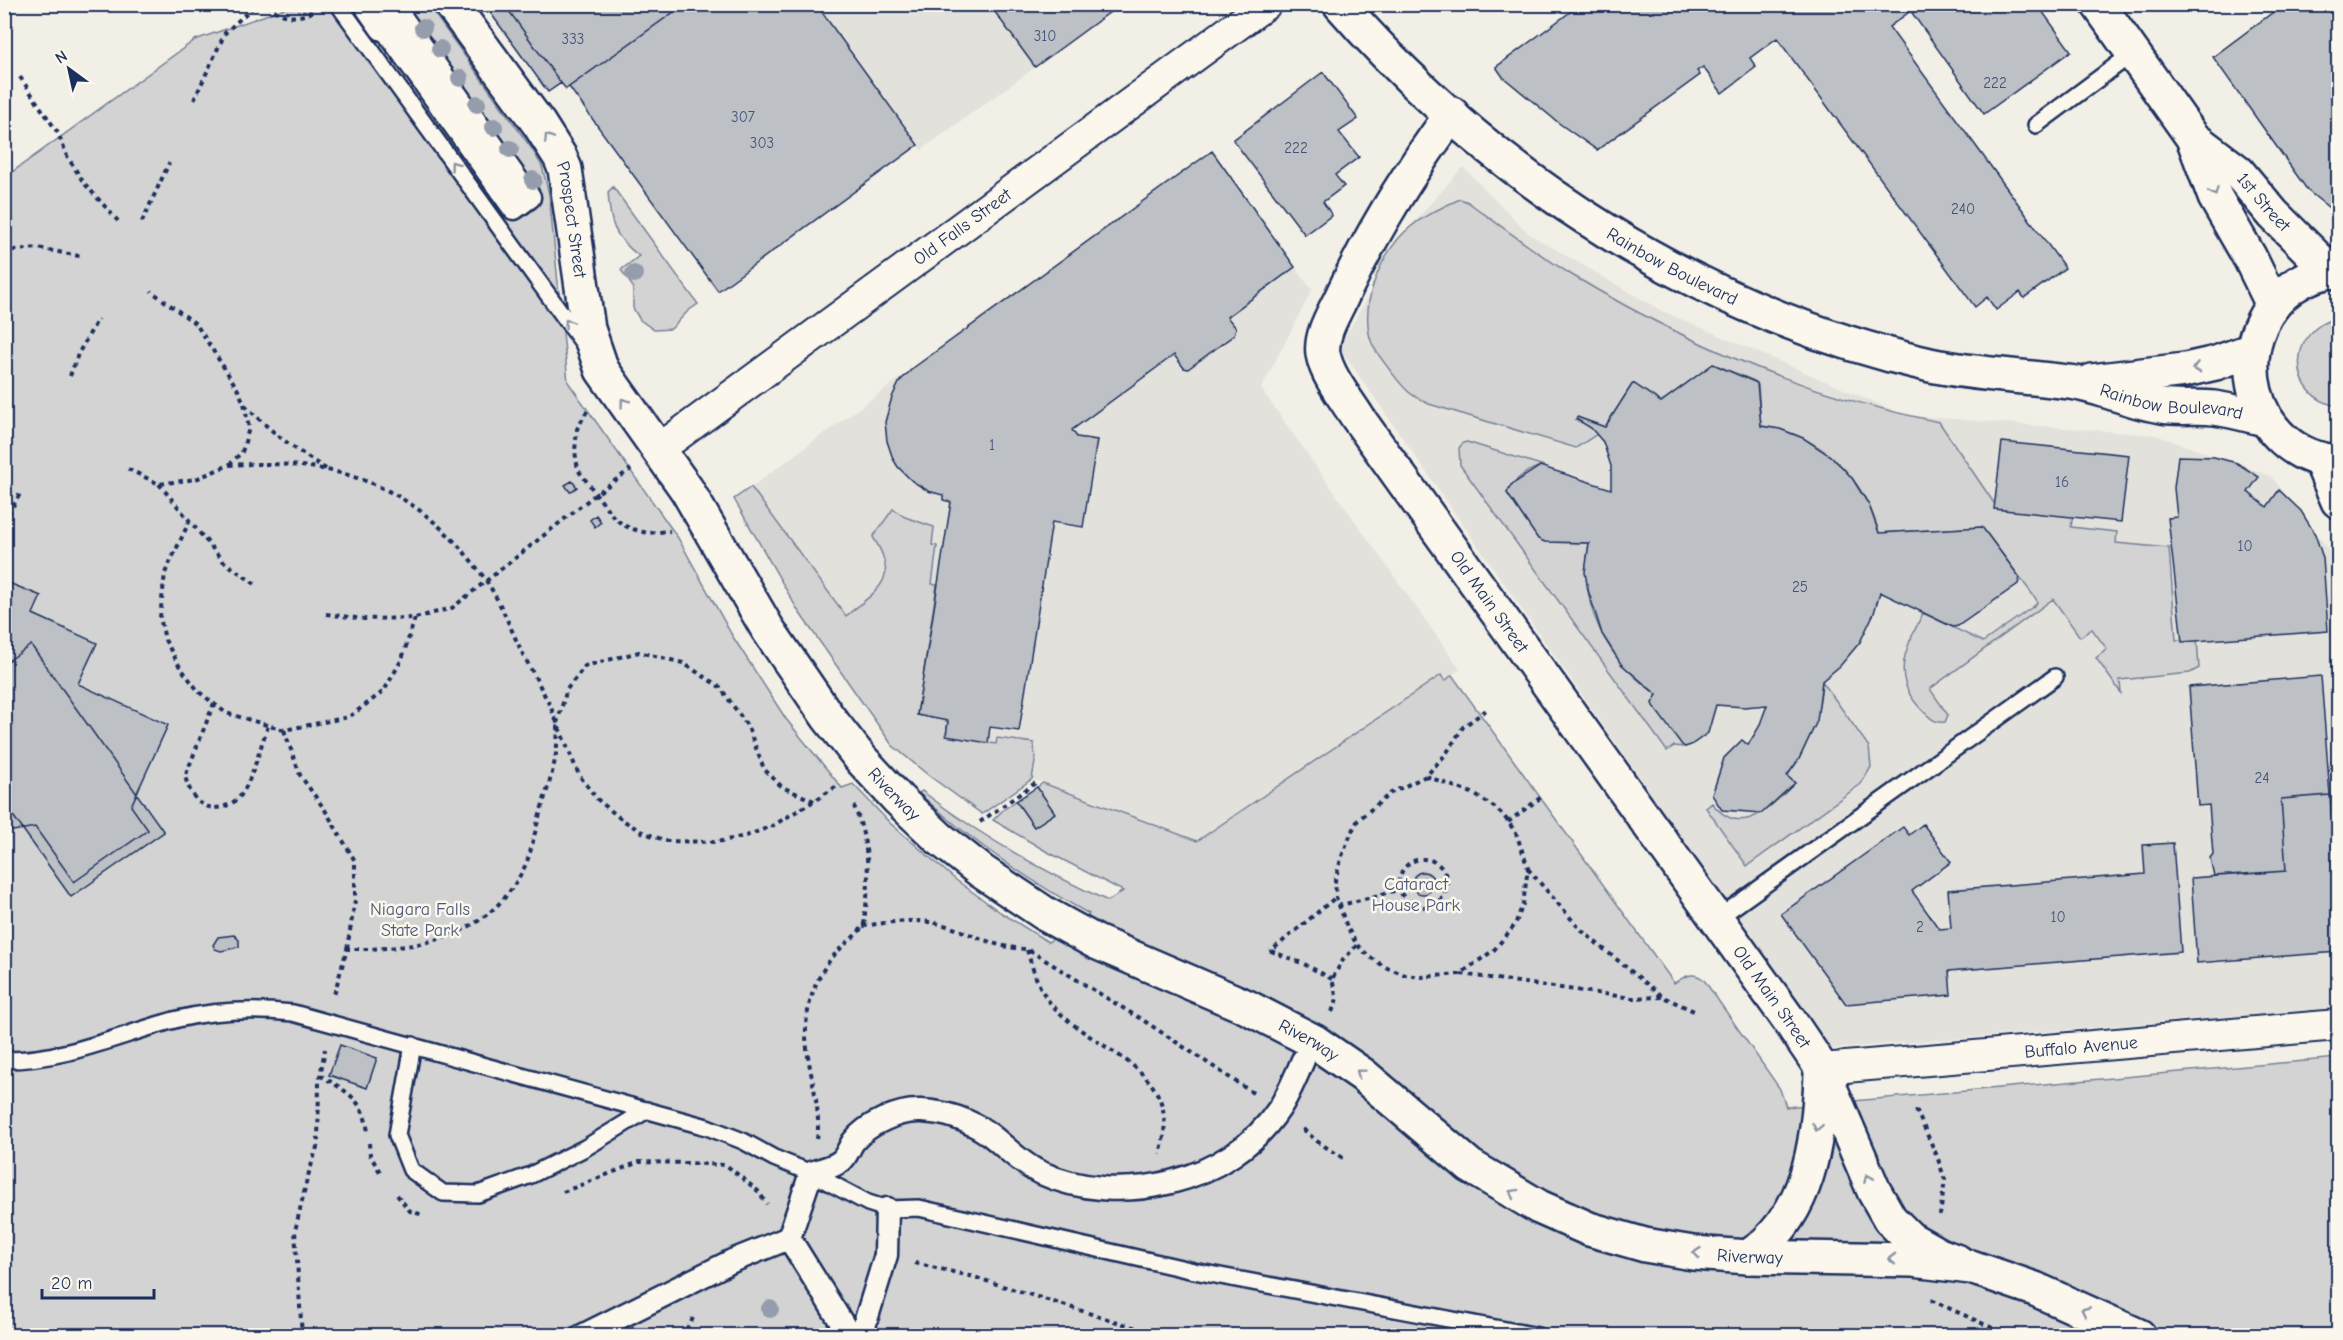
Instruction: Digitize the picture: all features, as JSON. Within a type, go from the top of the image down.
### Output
[{"type":"main road","name":"Prospect Street","points":[[451,4],[539,124],[563,163],[569,182],[588,329],[602,370],[648,457]]},
{"type":"main road","name":"Rainbow Boulevard","points":[[1340,4],[1399,65],[1452,114],[1534,182],[1596,224],[1678,271],[1761,310],[1861,346],[1931,365],[1978,373],[2077,383],[2162,407],[2213,408],[2265,419]]},
{"type":"main road","name":"1st Street","points":[[2098,4],[2193,138],[2215,197],[2273,304]]},
{"type":"main road","name":"Old Main Street","points":[[1452,114],[1426,150],[1366,246],[1329,324],[1323,352],[1326,364],[1358,418],[1718,918],[1822,1069],[1874,1191],[1890,1219],[1899,1230],[1922,1246],[1939,1255],[1971,1266]]},
{"type":"main road","name":"1st Street","points":[[2193,138],[2238,172],[2273,214],[2334,271]]},
{"type":"main road","points":[[2334,271],[2297,283],[2273,304],[2260,327],[2252,350],[2252,384],[2265,419],[2287,442],[2302,452],[2330,460],[2338,501]]},
{"type":"main road","name":"Rainbow Boulevard","points":[[2077,383],[2185,370],[2216,363],[2252,350]]},
{"type":"main road","name":"Riverway","points":[[648,457],[687,490],[767,628],[828,717],[861,759],[939,838],[981,871],[1039,911],[1096,942],[1247,1007],[1315,1042],[1370,1081],[1470,1166],[1539,1208],[1589,1229],[1645,1245],[1693,1253],[1748,1257],[1913,1260],[1971,1266],[2043,1292],[2139,1335]]},
{"type":"main road","points":[[1748,1257],[1766,1245],[1780,1228],[1792,1211],[1805,1184],[1820,1110],[1822,1069]]},
{"type":"street","points":[[374,4],[368,9],[382,29],[387,30],[514,208],[529,197],[391,4]]},
{"type":"street","name":"Old Falls Street","points":[[648,457],[1266,4]]},
{"type":"street","name":"Buffalo Avenue","points":[[1822,1069],[2338,1025]]},
{"type":"street","points":[[582,1335],[732,1261],[789,1238],[811,1173],[841,1161],[854,1141],[870,1127],[891,1116],[919,1111],[952,1115],[987,1132],[1038,1171],[1064,1181],[1102,1188],[1150,1186],[1185,1180],[1220,1164],[1256,1136],[1279,1109],[1304,1060]]},
{"type":"street","points":[[861,1335],[886,1255],[887,1209]]},
{"type":"street","points":[[789,1238],[850,1335]]},
{"type":"lane","points":[[338,4],[602,370]]},
{"type":"lane","points":[[2036,125],[2133,53]]},
{"type":"lane","points":[[1718,918],[2055,677]]},
{"type":"lane","points":[[4,1060],[53,1055],[83,1049],[180,1019],[225,1011],[281,1012],[413,1045],[706,1127],[734,1137],[868,1203],[887,1209],[919,1208],[1194,1271],[1538,1335]]},
{"type":"lane","points":[[413,1045],[397,1135],[411,1170],[443,1193],[478,1194],[531,1174],[585,1148],[647,1110]]},
{"type":"path","points":[[194,100],[225,33],[256,4]]},
{"type":"path","points":[[267,4],[286,17],[300,17],[317,9]]},
{"type":"path","points":[[20,77],[58,133],[67,156],[84,183],[118,221]]},
{"type":"path","points":[[142,222],[169,163]]},
{"type":"path","points":[[4,251],[38,248],[84,257]]},
{"type":"path","points":[[151,291],[196,324],[237,388],[244,403],[249,428],[242,452],[229,465]]},
{"type":"path","points":[[70,376],[78,354],[98,319]]},
{"type":"path","points":[[244,403],[271,429],[329,471]]},
{"type":"path","points":[[593,405],[580,421],[577,429],[575,451],[578,470],[615,519],[629,528],[656,533],[670,531],[678,526]]},
{"type":"path","points":[[326,614],[364,619],[415,618],[452,608],[596,494],[648,457]]},
{"type":"path","points":[[159,484],[196,479],[229,465],[265,463],[301,465],[377,484],[425,513],[459,546],[486,580],[557,723],[579,775],[597,799],[621,819],[642,832],[667,841],[717,842],[746,836],[772,826],[843,781]]},
{"type":"path","points":[[128,470],[159,484],[223,561],[255,584]]},
{"type":"path","points":[[4,522],[21,492]]},
{"type":"path","points":[[190,520],[165,573],[160,617],[165,640],[180,667],[199,693],[226,713],[284,730],[349,717],[384,690],[402,659],[415,618]]},
{"type":"path","points":[[347,949],[409,947],[447,937],[482,919],[510,891],[523,870],[532,848],[555,765],[557,723],[567,689],[585,666],[639,652],[682,663],[720,687],[748,727],[764,769],[782,788],[814,801]]},
{"type":"path","points":[[214,703],[185,777],[189,789],[198,802],[210,808],[227,807],[243,794],[268,726]]},
{"type":"path","points":[[1489,708],[1463,727],[1446,754],[1426,776],[1391,793],[1358,820],[1337,871],[1336,897],[1357,945],[1385,967],[1406,975],[1422,977],[1460,974],[1632,998],[1663,997]]},
{"type":"path","points":[[284,730],[300,776],[325,810],[355,861],[355,900],[347,949],[326,1022],[325,1054],[319,1082],[318,1144],[295,1231],[302,1335]]},
{"type":"path","points":[[1426,776],[1482,798],[1494,807],[1508,822],[1522,847],[1527,868],[1522,904],[1515,925],[1494,950],[1460,974]]},
{"type":"path","points":[[980,822],[1038,781]]},
{"type":"path","points":[[1508,822],[1544,795]]},
{"type":"path","points":[[811,1173],[817,1134],[815,1100],[806,1048],[806,1021],[810,998],[818,977],[830,959],[863,926],[868,896],[868,870],[861,823],[852,802]]},
{"type":"path","points":[[1427,858],[1444,868],[1449,887],[1439,903],[1420,908],[1403,899],[1400,890],[1398,880],[1407,864],[1427,858]]},
{"type":"path","points":[[1527,868],[1580,929],[1663,997],[1694,1011]]},
{"type":"path","points":[[1338,906],[1412,886]]},
{"type":"path","points":[[1332,979],[1314,968],[1270,951],[1336,897]]},
{"type":"path","points":[[863,926],[898,921],[921,921],[945,925],[991,944],[1010,949],[1027,949],[1149,1024],[1279,1109],[1318,1142],[1343,1158]]},
{"type":"path","points":[[1329,1017],[1337,999],[1332,979],[1343,960],[1357,945]]},
{"type":"path","points":[[1027,949],[1041,990],[1053,1006],[1074,1026],[1142,1071],[1156,1092],[1164,1115],[1162,1144],[1150,1186]]},
{"type":"path","points":[[1916,1110],[1938,1156],[1945,1180],[1939,1221]]},
{"type":"path","points":[[886,1255],[974,1277],[1132,1327],[1171,1335]]},
{"type":"path","points":[[1926,1296],[1938,1304],[2010,1335]]},
{"type":"path","points":[[1991,1335],[1992,1328]]},
{"type":"shaded area","points":[[484,5],[1121,5],[921,150],[918,145],[718,291],[569,88],[566,89],[561,83],[548,92]]},
{"type":"shaded area","points":[[1212,151],[1312,290],[1261,389],[1460,669],[1212,847],[1032,779],[930,746],[846,616],[751,487]]},
{"type":"shaded area","points":[[1463,167],[1529,234],[1660,310],[1904,415],[2155,435],[2271,476],[2338,561],[2338,1008],[1829,1049],[1339,347],[1408,229]]},
{"type":"green space","name":"Niagara Falls State Park","points":[[294,5],[428,5],[542,166],[549,194],[568,382],[678,538],[733,637],[786,719],[842,788],[853,784],[890,823],[956,880],[1000,912],[1048,942],[1089,914],[1044,888],[979,843],[938,811],[919,793],[922,791],[966,823],[1012,851],[1108,901],[1123,891],[1044,850],[993,820],[1016,801],[1034,827],[1054,814],[1037,787],[1043,783],[1197,841],[1441,675],[1445,681],[1452,675],[1674,983],[1692,975],[1704,980],[1780,1089],[1786,1107],[2338,1058],[2338,1335],[5,1335],[4,178],[195,40]]},
{"type":"green space","points":[[613,187],[698,304],[671,329],[654,330],[640,320],[633,308],[633,287],[621,270],[639,256],[623,242],[614,228],[608,192]]},
{"type":"green space","points":[[1460,199],[1468,202],[1572,275],[1615,300],[1704,345],[1843,398],[1939,422],[1996,506],[2073,515],[2071,527],[2117,532],[2116,543],[2169,548],[2176,640],[2197,639],[2199,668],[2190,673],[2120,680],[2121,693],[2096,658],[2107,649],[2092,629],[2080,637],[2053,599],[1930,689],[1948,715],[1945,722],[1935,721],[1912,698],[1903,674],[1907,650],[1923,613],[1983,642],[2034,606],[2037,603],[2036,599],[1982,527],[1879,533],[1862,494],[1836,461],[1820,448],[1802,438],[1782,430],[1761,426],[1758,385],[1755,381],[1713,364],[1661,402],[1633,383],[1604,429],[1577,417],[1576,420],[1602,431],[1576,448],[1429,404],[1416,397],[1398,381],[1372,343],[1368,321],[1370,296],[1384,259],[1404,232],[1435,211]]},
{"type":"green space","points":[[2338,318],[2338,406],[2321,400],[2309,390],[2302,377],[2299,363],[2302,348],[2309,335],[2321,324]]},
{"type":"green space","points":[[1467,442],[1544,466],[1522,475],[1507,493],[1538,539],[1545,542],[1589,543],[1586,566],[1588,588],[1592,609],[1600,629],[1610,648],[1624,665],[1657,695],[1653,703],[1685,747],[1674,746],[1667,751],[1460,465],[1459,448]]},
{"type":"green space","points":[[751,487],[846,616],[868,598],[882,582],[885,564],[873,537],[893,509],[905,517],[934,527],[932,545],[937,546],[932,584],[937,585],[917,715],[948,721],[946,736],[996,744],[997,738],[1034,743],[1035,762],[1032,779],[982,814],[928,775],[892,745],[799,612],[734,499]]},
{"type":"green space","points":[[1822,681],[1869,747],[1871,767],[1861,784],[1747,866],[1706,808],[1712,803],[1723,814],[1734,819],[1756,816],[1795,783],[1787,776],[1812,731],[1819,707]]},
{"type":"building","points":[[484,4],[685,4],[566,89],[561,83],[548,92]]},
{"type":"building","points":[[484,4],[504,4],[561,83],[548,92]]},
{"type":"building","points":[[685,4],[816,4],[918,145],[718,291],[569,87]]},
{"type":"building","points":[[989,4],[1121,4],[1035,67]]},
{"type":"building","points":[[1581,4],[1920,4],[1889,27],[2065,268],[2024,298],[2020,292],[1996,310],[1987,297],[1975,307],[1777,38],[1750,58],[1756,67],[1722,93],[1703,67],[1697,71],[1700,75],[1597,150],[1560,124],[1503,77],[1496,67]]},
{"type":"building","points":[[1923,4],[2037,4],[2071,51],[1984,114],[1912,13]]},
{"type":"building","points":[[2284,4],[2338,4],[2338,215],[2308,191],[2213,57]]},
{"type":"building","points":[[1323,72],[1358,119],[1339,132],[1359,157],[1335,175],[1344,186],[1323,202],[1332,215],[1305,235],[1233,140]]},
{"type":"building","points":[[1212,151],[1295,267],[1227,317],[1236,328],[1234,335],[1188,369],[1184,368],[1174,355],[1072,430],[1077,437],[1097,440],[1083,527],[1052,522],[1019,731],[990,727],[988,743],[946,736],[948,721],[917,715],[951,502],[943,500],[943,495],[928,491],[912,481],[893,459],[887,441],[885,422],[892,397],[900,381],[913,368]]},
{"type":"building","points":[[1713,364],[1757,383],[1761,426],[1780,429],[1803,438],[1842,467],[1869,505],[1879,533],[1982,527],[2020,578],[2018,584],[1958,626],[1953,627],[1880,592],[1874,613],[1860,642],[1840,666],[1822,681],[1817,721],[1799,759],[1787,776],[1795,783],[1762,813],[1722,810],[1712,795],[1724,758],[1742,740],[1748,745],[1759,727],[1767,705],[1744,707],[1716,705],[1708,733],[1691,745],[1685,747],[1682,745],[1653,706],[1652,703],[1657,695],[1621,664],[1602,634],[1588,590],[1585,572],[1589,543],[1545,542],[1538,539],[1507,493],[1511,485],[1540,466],[1611,489],[1611,466],[1603,442],[1591,428],[1576,419],[1577,417],[1605,427],[1633,383],[1661,402]]},
{"type":"building","points":[[2002,442],[2129,455],[2121,522],[1994,509]]},
{"type":"building","points":[[2178,456],[2214,457],[2237,463],[2259,477],[2248,492],[2267,507],[2279,490],[2301,511],[2315,534],[2323,558],[2328,631],[2182,642],[2168,518],[2177,517],[2174,488]]},
{"type":"building","points":[[572,481],[577,487],[570,492],[565,485]]},
{"type":"building","points":[[596,515],[601,522],[595,527],[590,520]]},
{"type":"building","points":[[4,581],[41,596],[33,614],[97,643],[78,684],[168,725],[131,806],[148,830],[74,882],[35,827],[13,831],[4,827]]},
{"type":"building","points":[[31,645],[164,832],[71,897],[4,803],[4,664]]},
{"type":"building","points":[[2321,676],[2330,795],[2281,799],[2286,871],[2214,876],[2210,858],[2213,854],[2209,805],[2198,806],[2189,687]]},
{"type":"building","points":[[1037,787],[1055,813],[1034,827],[1016,801]]},
{"type":"building","points":[[2330,795],[2338,908],[2338,952],[2197,963],[2191,878],[2286,871],[2281,799]]},
{"type":"building","points":[[1923,824],[1951,862],[1912,891],[1939,929],[1951,928],[1948,890],[2145,874],[2143,845],[2173,843],[2181,952],[1949,971],[1951,995],[1846,1004],[1781,914],[1903,827],[1909,835]]},
{"type":"building","points":[[1419,872],[1427,872],[1434,879],[1434,887],[1427,894],[1419,894],[1412,887],[1412,879]]},
{"type":"building","points":[[234,935],[239,940],[239,947],[221,951],[215,949],[213,945],[218,937]]},
{"type":"building","points":[[340,1045],[377,1058],[367,1088],[329,1075]]},
{"type":"park label","name":"Cataract House Park","points":[[1416,894]]}]
